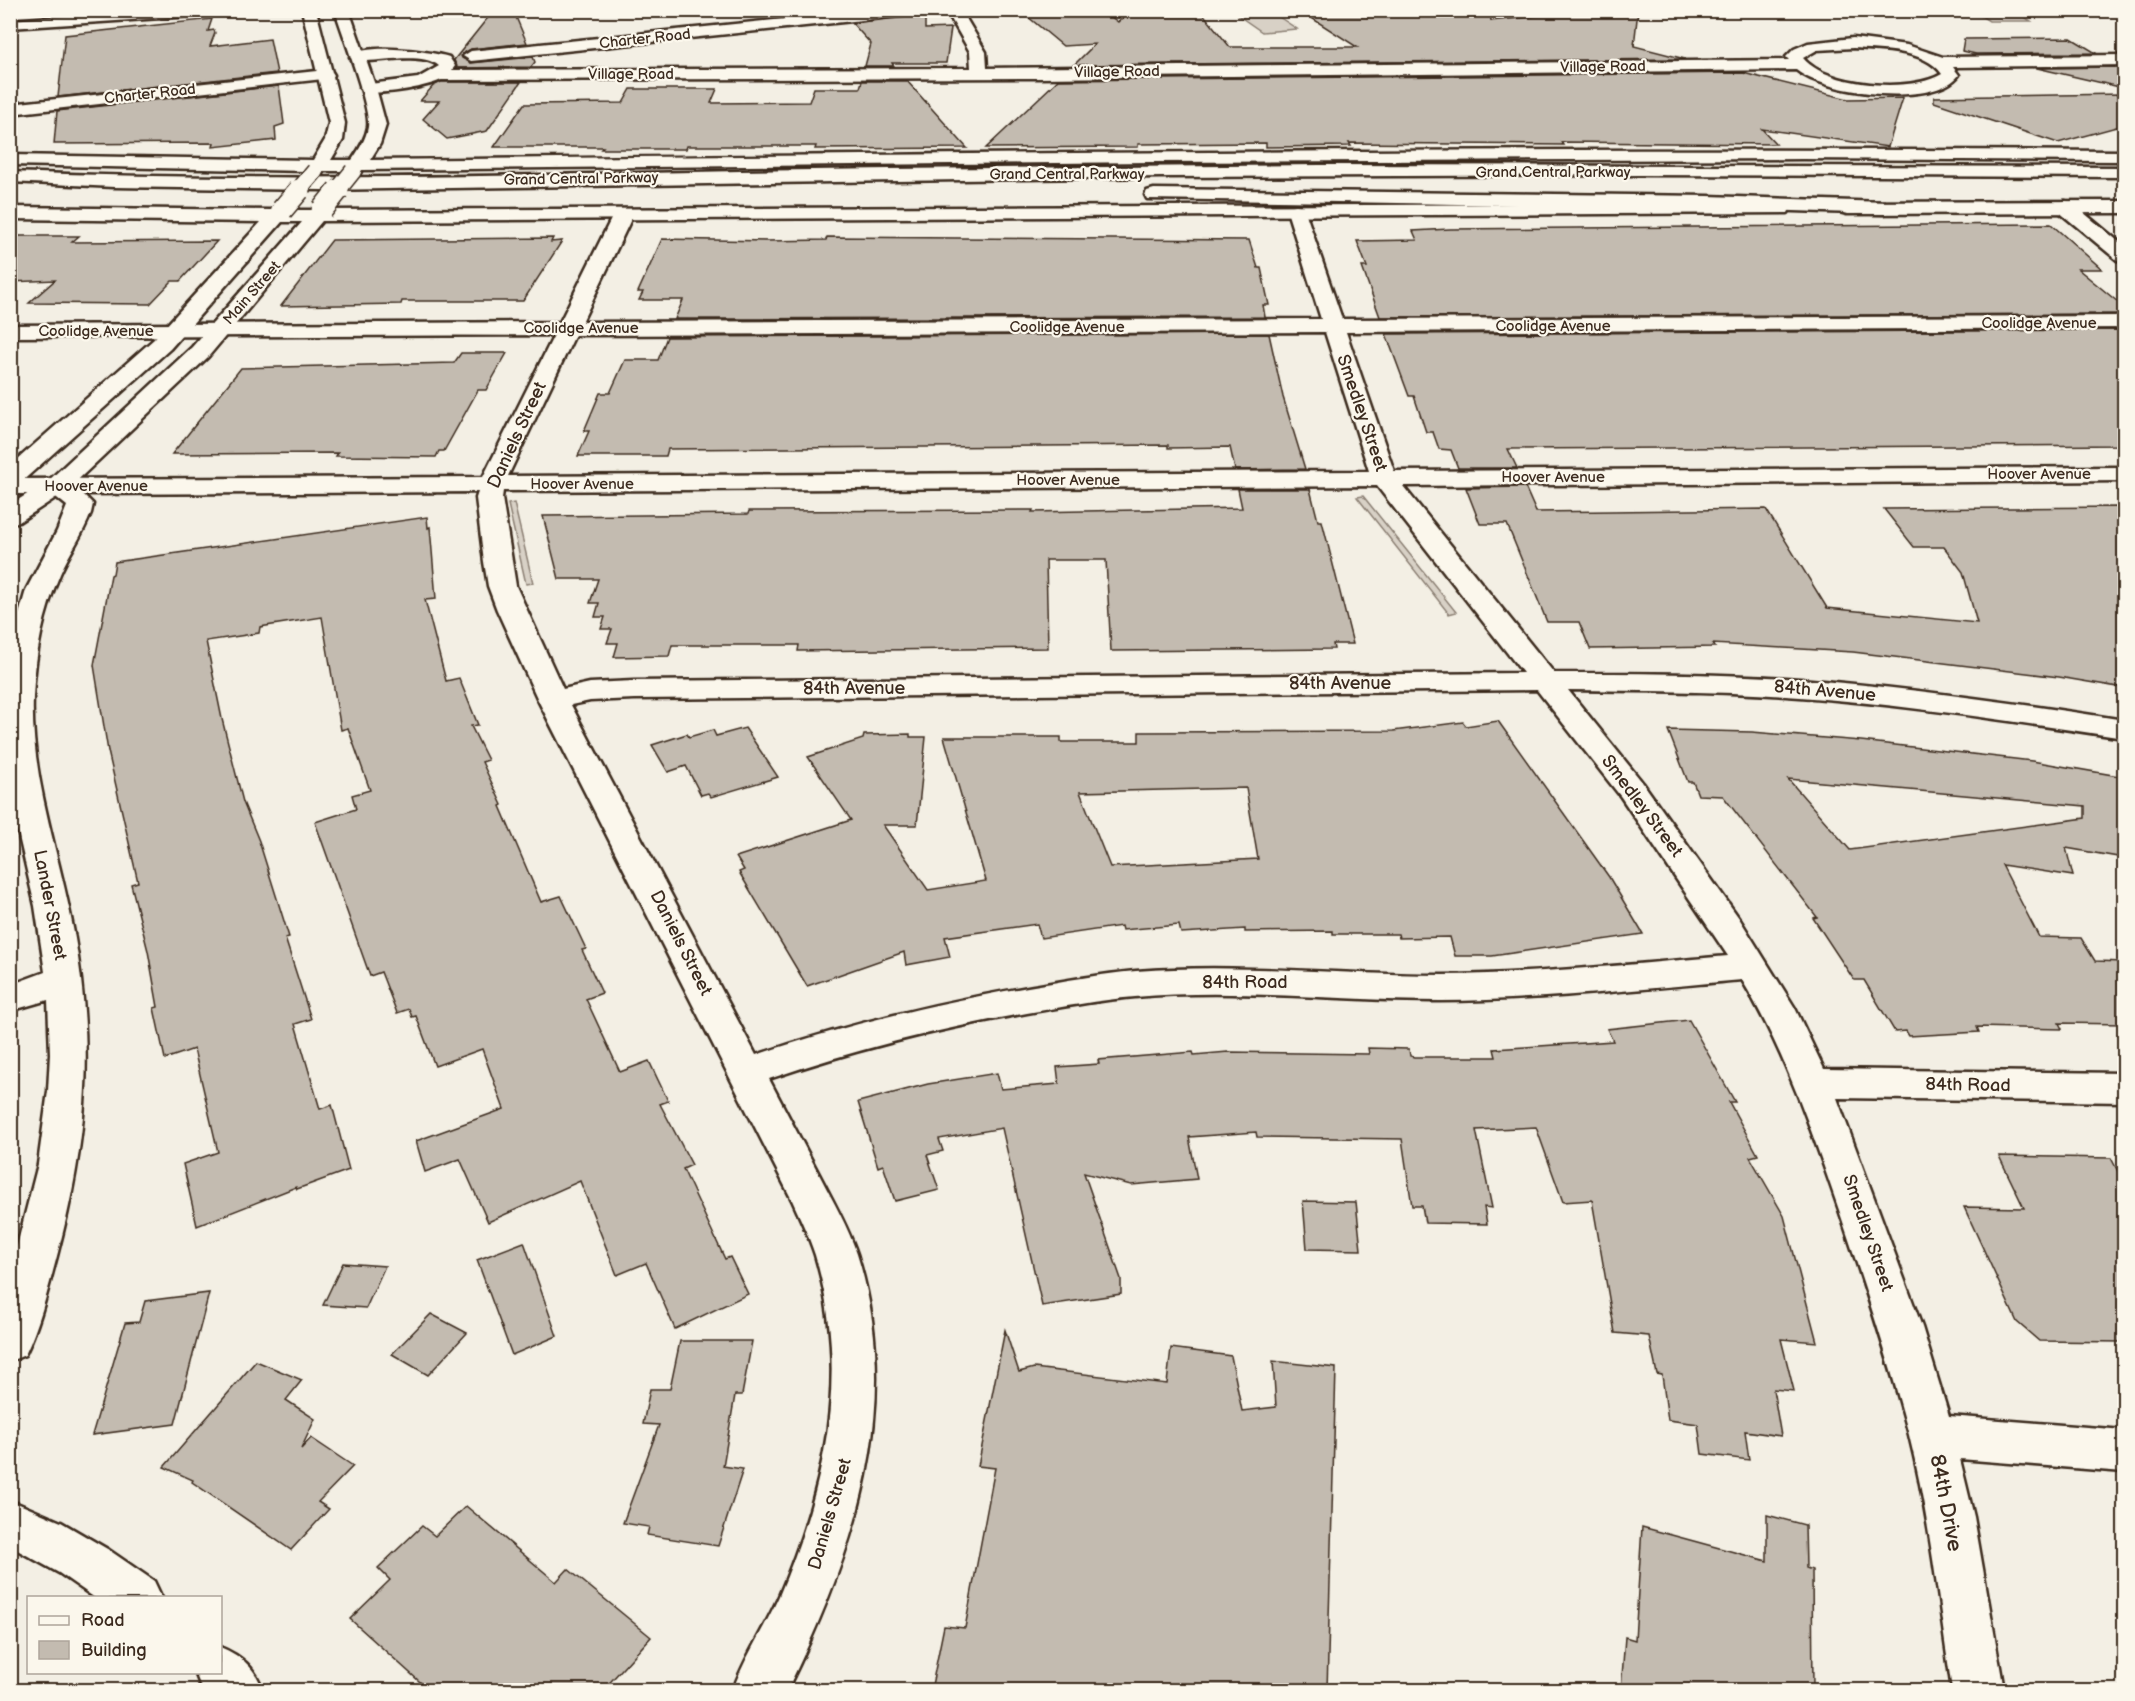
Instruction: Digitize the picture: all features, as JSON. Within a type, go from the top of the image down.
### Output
[{"type":"main road","points":[[10,15],[90,10]]},
{"type":"main road","points":[[10,24],[222,10]]},
{"type":"main road","points":[[226,166],[334,140],[337,123],[309,10]]},
{"type":"main road","points":[[342,10],[368,88],[377,124],[391,136]]},
{"type":"main road","name":"Charter Road","points":[[439,67],[920,10]]},
{"type":"main road","points":[[953,10],[978,52],[979,73]]},
{"type":"main road","points":[[1944,65],[1950,75],[1946,81],[1933,86],[1882,89],[1829,80],[1809,73],[1796,65],[1794,57],[1800,51],[1831,44],[1853,43],[1900,48],[1944,65],[2124,60]]},
{"type":"main road","points":[[358,57],[399,53],[418,54],[439,67],[417,82],[368,88]]},
{"type":"main road","name":"Village Road","points":[[439,67],[979,73],[1796,65]]},
{"type":"main road","name":"Charter Road","points":[[10,109],[326,75]]},
{"type":"main road","name":"Main Street","points":[[10,518],[57,486],[220,331],[356,168],[371,144],[377,124]]},
{"type":"main road","name":"Main Street","points":[[10,478],[174,331],[317,168],[334,140]]},
{"type":"main road","points":[[419,148],[453,164]]},
{"type":"main road","name":"Grand Central Parkway","points":[[10,160],[356,168],[453,164],[1174,157],[1714,154],[2124,156]]},
{"type":"main road","name":"Grand Central Parkway","points":[[10,177],[196,183],[1075,174],[1792,170],[2124,172]]},
{"type":"main road","name":"Grand Central Parkway","points":[[10,193],[245,198],[979,189],[2124,187]]},
{"type":"main road","points":[[979,189],[1036,191]]},
{"type":"main road","points":[[1117,194],[1708,202],[1884,208]]},
{"type":"main road","points":[[2064,207],[2124,256]]},
{"type":"main road","name":"Grand Central Parkway","points":[[10,213],[623,215],[2124,207]]},
{"type":"main road","name":"Smedley Street","points":[[1296,211],[1332,327],[1384,479],[1632,790],[1689,868],[1777,1008],[1812,1083],[1880,1264],[1932,1436]]},
{"type":"main road","name":"Daniels Street","points":[[623,215],[492,484],[489,498],[502,586],[511,610],[553,700],[812,1200],[836,1253],[848,1304],[853,1357],[853,1409],[845,1471],[813,1574],[777,1658],[759,1690]]},
{"type":"main road","name":"Coolidge Avenue","points":[[10,331],[2124,322]]},
{"type":"main road","name":"Hoover Avenue","points":[[10,487],[2124,474]]},
{"type":"main road","name":"Lander Street","points":[[10,1342],[35,1269],[53,1193],[64,1118],[69,1055],[64,979],[22,769],[17,717],[26,638],[37,601],[47,574],[78,516],[80,504],[57,486]]},
{"type":"main road","name":"84th Avenue","points":[[553,700],[590,692],[634,690],[1546,682],[1673,683],[1802,688],[1949,704],[2124,729]]},
{"type":"main road","name":"84th Road","points":[[747,1072],[824,1047],[953,1013],[1117,987],[1218,981],[1421,988],[1482,987],[1752,967]]},
{"type":"main road","points":[[10,998],[64,979]]},
{"type":"main road","name":"84th Road","points":[[1812,1083],[2124,1087]]},
{"type":"main road","name":"84th Drive","points":[[1978,1690],[1950,1516],[1932,1436],[2124,1451]]},
{"type":"main road","points":[[10,1522],[40,1535],[100,1571],[134,1596]]},
{"type":"main road","points":[[222,1674],[237,1690]]},
{"type":"shaded area","points":[[1973,11],[2015,11],[2031,21],[1989,21]]},
{"type":"shaded area","points":[[1273,13],[1297,29],[1262,32],[1239,16]]},
{"type":"shaded area","points":[[1363,496],[1456,612],[1449,614],[1357,497]]},
{"type":"shaded area","points":[[514,503],[533,583],[526,584],[508,504]]},
{"type":"building","points":[[494,10],[513,10],[527,43],[471,49],[462,54],[462,58],[471,63],[533,57],[535,62],[531,67],[457,68],[454,60]]},
{"type":"building","points":[[1078,10],[1102,10],[1118,22],[1127,13],[1200,10],[1230,47],[1357,47],[1299,10],[1490,10],[1491,21],[1593,10],[1638,10],[1634,46],[1685,59],[1074,65],[1095,44],[1063,46],[1027,16]]},
{"type":"building","points":[[925,14],[925,29],[951,28],[946,63],[892,63],[894,66],[865,66],[871,44],[852,23]]},
{"type":"building","points":[[212,19],[208,31],[214,30],[215,33],[210,46],[270,39],[277,73],[58,97],[65,35]]},
{"type":"building","points":[[2071,38],[2096,53],[1976,54],[1962,51],[1964,39]]},
{"type":"building","points":[[2119,67],[2124,71],[2124,88],[2037,68]]},
{"type":"building","points":[[1743,73],[1848,99],[1903,98],[1888,147],[1762,129],[1776,144],[1349,143],[1351,146],[1266,147],[1266,143],[986,148],[1058,80]]},
{"type":"building","points":[[862,81],[907,81],[967,148],[494,147],[524,104],[623,103],[631,89],[717,89],[711,103],[809,102],[814,88],[860,88]]},
{"type":"building","points":[[441,82],[521,82],[487,131],[447,139],[423,119],[439,101],[420,101],[433,86]]},
{"type":"building","points":[[279,86],[284,124],[275,127],[276,140],[213,147],[214,143],[54,144],[57,111]]},
{"type":"building","points":[[2124,94],[2124,125],[2058,143],[1934,102],[1934,97]]},
{"type":"building","points":[[2051,224],[2102,269],[2078,269],[2124,307],[2124,314],[1380,317],[1362,267],[1367,267],[1357,241],[1417,240],[1413,231],[1450,229]]},
{"type":"building","points":[[10,236],[79,236],[72,242],[217,241],[180,281],[172,281],[150,304],[29,303],[55,280],[10,282]]},
{"type":"building","points":[[827,237],[1249,240],[1258,268],[1261,268],[1269,305],[1263,305],[1265,317],[675,319],[683,300],[639,300],[643,292],[638,292],[662,239],[767,241],[826,240]]},
{"type":"building","points":[[553,238],[551,242],[562,241],[523,301],[402,301],[401,304],[281,306],[332,240]]},
{"type":"building","points":[[2124,330],[2124,445],[1508,449],[1517,468],[1458,468],[1451,450],[1439,449],[1433,432],[1426,432],[1414,396],[1409,396],[1386,334]]},
{"type":"building","points":[[1269,334],[1283,397],[1305,469],[1235,470],[1230,447],[1168,448],[1168,445],[668,449],[666,456],[578,456],[589,431],[584,431],[600,393],[610,393],[625,360],[658,360],[667,337]]},
{"type":"building","points":[[461,353],[507,353],[486,390],[478,390],[444,451],[439,451],[436,457],[336,456],[338,453],[172,454],[241,368],[454,363]]},
{"type":"building","points":[[1525,487],[1536,512],[1766,509],[1827,608],[1977,623],[1963,572],[1944,547],[1914,547],[1884,509],[2124,507],[2124,688],[2059,677],[1853,652],[1713,644],[1715,647],[1590,649],[1579,622],[1547,622],[1507,524],[1480,524],[1466,488]]},
{"type":"building","points":[[1238,489],[1310,489],[1318,521],[1322,521],[1353,644],[1333,644],[1334,649],[1111,651],[1106,560],[1046,560],[1048,648],[798,651],[799,645],[672,645],[669,656],[614,657],[618,643],[607,643],[612,629],[601,629],[605,617],[595,617],[599,603],[590,603],[598,579],[559,579],[543,516],[748,514],[749,511],[1033,510],[1032,512],[1242,508]]},
{"type":"building","points":[[427,517],[428,528],[430,527],[436,599],[425,600],[446,681],[459,678],[478,725],[471,726],[488,760],[482,762],[541,902],[561,896],[586,949],[582,950],[602,993],[586,999],[620,1072],[649,1061],[668,1101],[660,1104],[692,1165],[683,1169],[725,1259],[730,1257],[748,1294],[675,1329],[646,1263],[617,1275],[580,1181],[488,1222],[460,1159],[425,1172],[416,1141],[504,1109],[482,1049],[435,1066],[416,1016],[412,1017],[409,1009],[397,1013],[381,972],[370,976],[315,822],[356,809],[352,795],[370,790],[348,728],[341,730],[322,617],[260,627],[259,633],[206,641],[222,719],[243,802],[259,841],[289,937],[285,938],[311,1019],[295,1024],[320,1109],[332,1105],[349,1170],[297,1189],[296,1187],[197,1226],[183,1164],[218,1152],[194,1049],[165,1059],[154,1008],[158,1007],[148,951],[131,884],[138,882],[108,751],[94,665],[115,562]]},
{"type":"building","points":[[1498,721],[1609,877],[1643,934],[1492,956],[1455,956],[1450,937],[1399,938],[1398,934],[1333,934],[1333,931],[1245,932],[1245,929],[1181,933],[1179,925],[1122,930],[1121,926],[1041,938],[1037,924],[945,937],[950,957],[906,965],[904,952],[807,986],[739,872],[744,870],[736,857],[851,820],[808,757],[863,739],[864,735],[910,734],[910,737],[926,737],[917,825],[883,825],[928,890],[986,881],[944,737],[1061,737],[1061,742],[1139,742],[1139,732],[1393,731],[1463,722],[1466,726]],"holes":[[[1246,788],[1258,859],[1110,867],[1080,792]]]},
{"type":"building","points":[[745,728],[778,777],[711,797],[708,793],[701,795],[686,766],[668,772],[652,745],[687,734],[689,737],[713,730],[716,736]]},
{"type":"building","points":[[1668,730],[1752,732],[1861,741],[2032,761],[2124,777],[2124,858],[2066,848],[2073,876],[2002,865],[2039,937],[2081,938],[2095,961],[2124,962],[2124,1024],[2059,1023],[2062,1029],[1977,1027],[1979,1032],[1909,1036],[1906,1031],[1895,1032],[1864,980],[1854,980],[1813,918],[1817,917],[1723,796],[1698,795],[1693,782],[1688,782]],"holes":[[[1788,779],[2085,806],[2085,818],[1850,850]]]},
{"type":"building","points":[[1689,1020],[1735,1102],[1729,1102],[1758,1155],[1750,1157],[1784,1216],[1817,1342],[1781,1339],[1794,1391],[1773,1389],[1781,1436],[1745,1431],[1749,1460],[1702,1454],[1698,1424],[1668,1420],[1662,1375],[1657,1374],[1649,1336],[1615,1333],[1592,1200],[1563,1202],[1536,1127],[1476,1130],[1492,1208],[1484,1207],[1487,1224],[1425,1223],[1422,1206],[1412,1206],[1402,1139],[1257,1137],[1256,1132],[1189,1137],[1197,1179],[1131,1185],[1084,1173],[1121,1279],[1121,1294],[1042,1306],[1002,1128],[939,1139],[943,1151],[927,1155],[939,1190],[895,1201],[883,1165],[878,1167],[858,1102],[928,1084],[997,1073],[1001,1089],[1059,1084],[1057,1067],[1099,1064],[1098,1060],[1193,1052],[1194,1055],[1228,1052],[1369,1054],[1368,1048],[1409,1049],[1410,1056],[1414,1057],[1496,1057],[1494,1049],[1613,1041],[1607,1029]]},
{"type":"building","points":[[1999,1156],[2111,1158],[2124,1183],[2124,1342],[2039,1341],[2017,1322],[1964,1207],[2024,1208]]},
{"type":"building","points":[[1303,1201],[1356,1202],[1361,1250],[1307,1249]]},
{"type":"building","points":[[524,1242],[557,1336],[512,1355],[477,1260]]},
{"type":"building","points":[[343,1263],[385,1266],[366,1308],[323,1305]]},
{"type":"building","points":[[209,1293],[175,1424],[92,1435],[125,1323],[139,1322],[145,1301]]},
{"type":"building","points":[[431,1314],[467,1333],[428,1375],[392,1354]]},
{"type":"building","points":[[1005,1330],[1019,1372],[1034,1368],[1167,1384],[1171,1348],[1231,1356],[1242,1411],[1276,1407],[1273,1361],[1336,1368],[1327,1690],[931,1690],[944,1626],[965,1628],[995,1468],[978,1466]]},
{"type":"building","points":[[680,1341],[752,1341],[742,1395],[735,1395],[723,1466],[743,1469],[718,1546],[647,1535],[649,1527],[623,1523],[659,1425],[643,1424],[650,1389],[670,1389]]},
{"type":"building","points":[[256,1361],[302,1380],[286,1400],[315,1419],[301,1449],[311,1438],[353,1466],[318,1502],[329,1509],[291,1550],[192,1482],[193,1480],[164,1467]]},
{"type":"building","points":[[466,1506],[556,1582],[568,1569],[651,1637],[603,1690],[429,1690],[350,1619],[390,1580],[378,1568],[422,1526],[435,1536]]},
{"type":"building","points":[[1767,1515],[1805,1525],[1806,1568],[1812,1570],[1813,1690],[1621,1690],[1625,1637],[1635,1640],[1642,1527],[1767,1561]]}]
